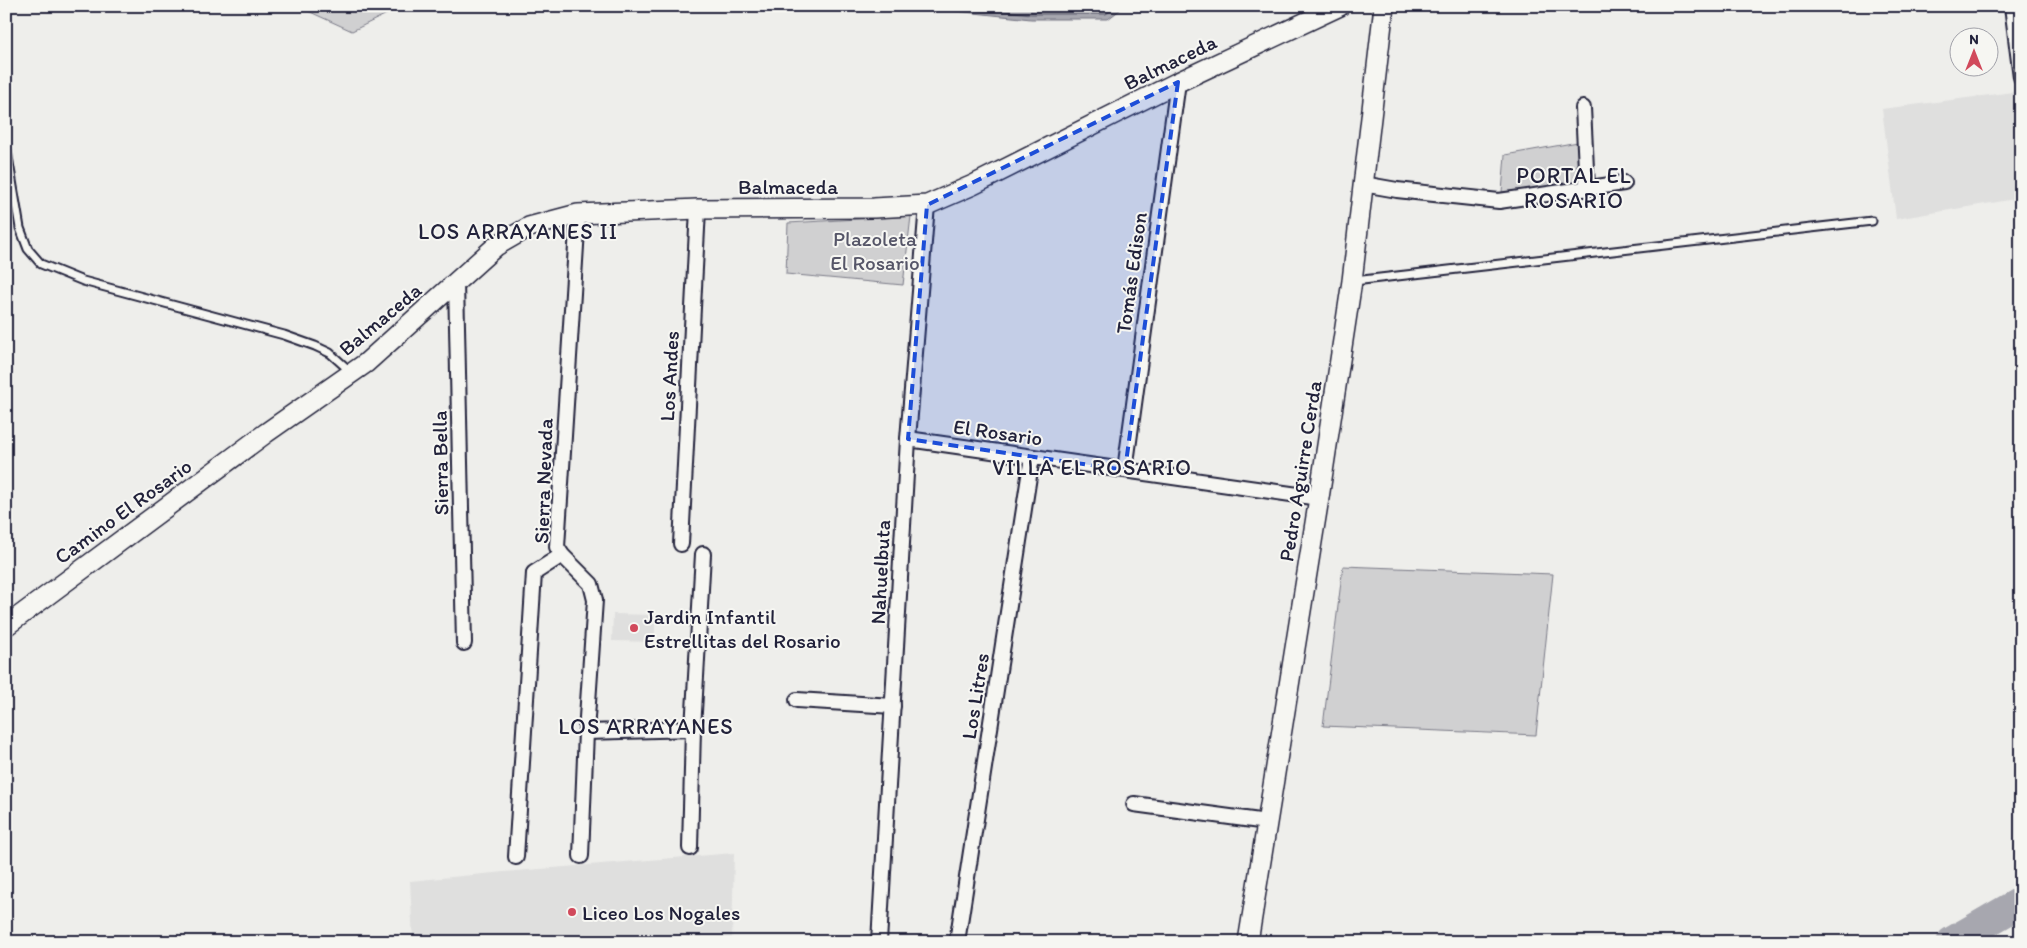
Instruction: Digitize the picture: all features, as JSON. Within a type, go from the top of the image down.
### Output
[{"type":"street","name":"Balmaceda","points":[[266,433],[366,363],[496,246],[529,227],[578,214],[698,209],[827,209],[927,205],[973,185],[1178,82],[1340,6]]},
{"type":"street","points":[[2012,6],[2021,77]]},
{"type":"street","name":"Pedro Aguirre Cerda","points":[[1248,942],[1352,281],[1363,184],[1388,8]]},
{"type":"street","name":"Tomás Edison","points":[[1125,470],[1178,82]]},
{"type":"street","points":[[1583,108],[1587,189]]},
{"type":"street","points":[[1363,184],[1397,190],[1499,201],[1624,183]]},
{"type":"street","name":"Nahuelbuta","points":[[879,942],[908,439],[927,205]]},
{"type":"street","name":"Los Andes","points":[[681,544],[698,209]]},
{"type":"street","name":"Sierra Nevada","points":[[578,214],[557,547],[562,555],[591,584],[595,600],[586,732],[581,856]]},
{"type":"street","name":"Sierra Bella","points":[[456,282],[464,643]]},
{"type":"street","name":"Camino El Rosario","points":[[6,626],[266,433]]},
{"type":"street","name":"El Rosario","points":[[908,439],[1319,498]]},
{"type":"street","name":"Los Litres","points":[[957,942],[1032,457]]},
{"type":"street","points":[[690,848],[693,730],[703,554]]},
{"type":"street","points":[[516,857],[534,573],[562,555]]},
{"type":"street","points":[[797,700],[893,706]]},
{"type":"street","points":[[586,732],[693,730]]},
{"type":"street","points":[[1134,804],[1267,822]]},
{"type":"lane","points":[[6,145],[20,228],[28,249],[41,264],[83,281],[284,335],[316,346],[330,353],[352,372]]},
{"type":"lane","points":[[1352,281],[1872,221]]},
{"type":"highlighted area","points":[[1178,82],[1125,470],[908,439],[927,205]]},
{"type":"shaded area","points":[[2013,92],[2021,134],[2021,198],[1896,219],[1882,109]]},
{"type":"shaded area","name":"Jardin Infantil Estrellitas del Rosario","points":[[613,614],[655,615],[655,642],[612,641]]},
{"type":"shaded area","name":"Liceo Los Nogales","points":[[734,853],[732,942],[413,942],[410,881]]},
{"type":"green space","points":[[297,6],[403,6],[352,31]]},
{"type":"green space","points":[[1578,142],[1580,183],[1502,192],[1505,155]]},
{"type":"green space","name":"Plazoleta El Rosario","points":[[911,216],[903,285],[786,274],[788,223]]},
{"type":"green space","points":[[1343,566],[1553,574],[1536,735],[1323,726]]},
{"type":"water","points":[[941,6],[1125,6],[1108,19],[1031,19],[955,11]]},
{"type":"waterway","points":[[1952,942],[2021,902]]},
{"type":"place","name":"Jardin Infantil Estrellitas del Rosario","points":[[634,628]]},
{"type":"place","name":"Liceo Los Nogales","points":[[572,912]]},
{"type":"district","name":"PORTAL EL ROSARIO","points":[[1574,188]]},
{"type":"district","name":"LOS ARRAYANES II","points":[[518,231]]},
{"type":"district","name":"VILLA EL ROSARIO","points":[[1092,467]]},
{"type":"district","name":"LOS ARRAYANES","points":[[646,726]]}]
